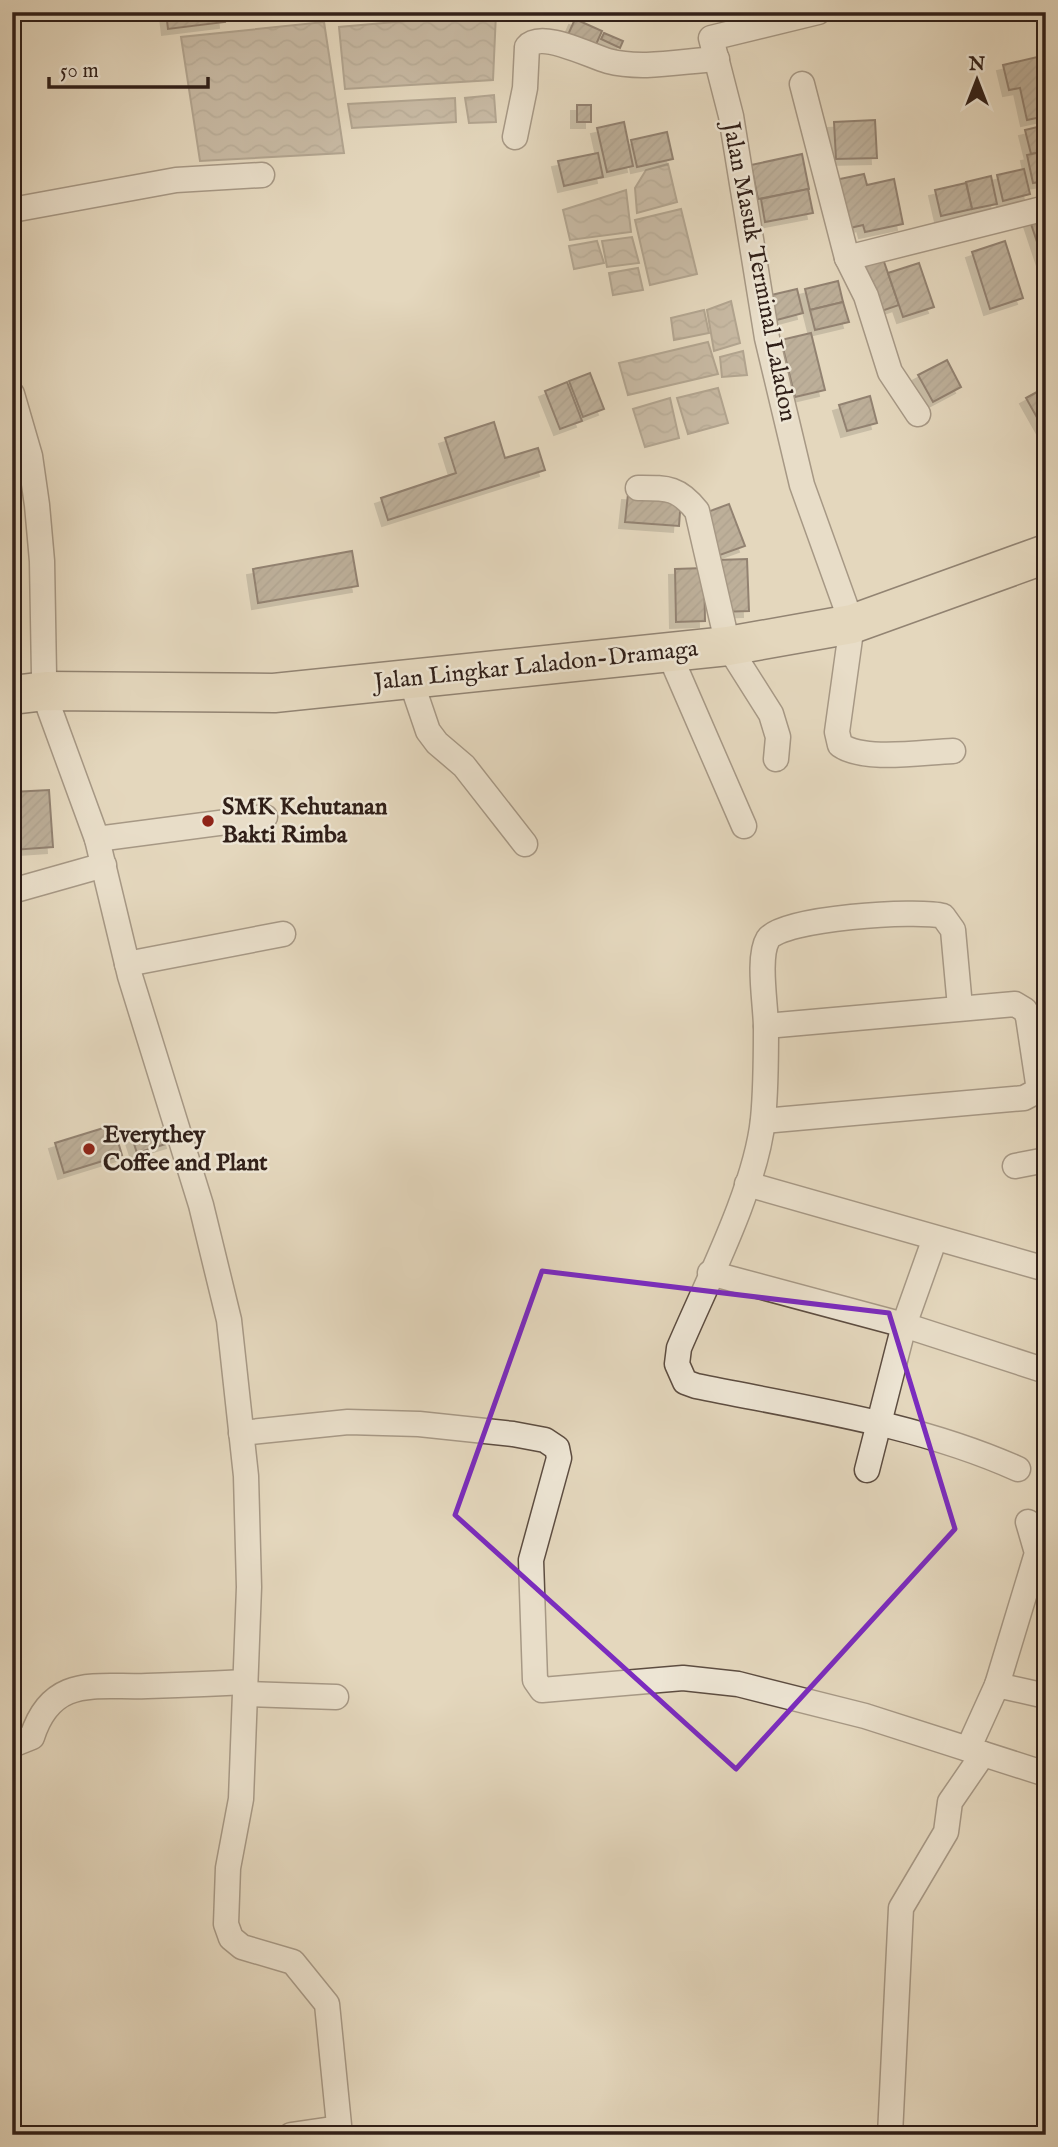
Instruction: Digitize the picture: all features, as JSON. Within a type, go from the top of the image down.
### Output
[{"type":"main road","name":"Jalan Lingkar Laladon-Dramaga","points":[[29,693],[274,693],[728,646],[852,624],[1046,554]]},
{"type":"street","points":[[515,137],[525,88],[527,47],[536,41],[551,41],[609,61],[631,65],[714,48],[818,12]]},
{"type":"street","name":"Jalan Masuk Terminal Laladon","points":[[714,48],[749,215],[767,338],[802,485],[852,624]]},
{"type":"street","points":[[802,84],[847,258],[866,296],[890,372],[918,414]]},
{"type":"street","points":[[12,210],[176,180],[262,175]]},
{"type":"street","points":[[847,258],[1046,208]]},
{"type":"street","points":[[12,394],[30,456],[43,561],[29,693],[54,725],[97,839],[127,964],[179,1127],[226,1301],[241,1433],[249,1566],[241,1799],[228,1868],[226,1924],[231,1938],[242,1947],[289,1959],[298,1966],[327,2004],[340,2132],[291,2135]]},
{"type":"street","points":[[638,488],[667,488],[685,497],[696,511],[728,646],[771,714],[778,737],[776,759]]},
{"type":"street","points":[[852,624],[837,732],[840,745],[855,753],[953,751]]},
{"type":"street","points":[[668,651],[744,826]]},
{"type":"street","points":[[410,678],[428,731],[437,743],[464,766],[525,844]]},
{"type":"street","points":[[97,839],[265,817]]},
{"type":"street","points":[[12,891],[104,865]]},
{"type":"street","points":[[960,1007],[951,924],[943,916],[931,912],[907,913],[802,925],[772,935],[765,948],[763,963],[766,1026],[763,1121],[747,1184],[679,1348],[677,1364],[685,1382],[877,1423],[993,1457],[1018,1469]]},
{"type":"street","points":[[127,964],[283,934]]},
{"type":"street","points":[[763,1121],[1024,1098],[1037,1094],[1038,1081],[1025,1010],[1015,1004],[766,1026]]},
{"type":"street","points":[[1015,1166],[1046,1160]]},
{"type":"street","points":[[747,1184],[1046,1269]]},
{"type":"street","points":[[867,1470],[877,1423],[905,1325],[935,1238]]},
{"type":"street","points":[[710,1273],[905,1325],[1046,1371]]},
{"type":"street","points":[[241,1433],[348,1422],[419,1424],[513,1434],[545,1440],[557,1448],[559,1458],[531,1560],[535,1679],[541,1690],[683,1678],[738,1684],[865,1716],[1046,1774]]},
{"type":"street","points":[[890,2135],[901,1908],[946,1832],[950,1802],[976,1751],[1041,1555],[1028,1522]]},
{"type":"street","points":[[12,1745],[32,1737],[41,1718],[61,1696],[92,1684],[118,1687],[245,1688],[336,1698]]},
{"type":"street","points":[[997,1685],[1046,1696]]},
{"type":"highlighted area","points":[[542,1271],[889,1313],[955,1529],[736,1769],[455,1515]]},
{"type":"water","points":[[496,13],[493,80],[345,89],[339,27]]},
{"type":"water","points":[[324,22],[344,153],[200,161],[181,37]]},
{"type":"water","points":[[494,95],[496,122],[469,123],[465,98]]},
{"type":"water","points":[[455,98],[456,122],[352,128],[348,104]]},
{"type":"water","points":[[668,164],[677,202],[637,213],[635,188],[646,170]]},
{"type":"water","points":[[626,190],[631,232],[570,240],[563,210]]},
{"type":"water","points":[[681,209],[697,274],[650,285],[635,220]]},
{"type":"water","points":[[632,237],[639,263],[607,267],[602,241]]},
{"type":"water","points":[[597,241],[604,263],[574,269],[569,246]]},
{"type":"water","points":[[638,268],[643,290],[613,295],[609,273]]},
{"type":"water","points":[[731,301],[740,343],[714,351],[707,310]]},
{"type":"water","points":[[704,310],[709,333],[674,340],[671,318]]},
{"type":"water","points":[[708,342],[718,374],[628,395],[619,363]]},
{"type":"water","points":[[743,351],[747,375],[722,377],[720,357]]},
{"type":"water","points":[[718,388],[728,423],[688,434],[677,398]]},
{"type":"water","points":[[670,398],[679,438],[645,447],[633,409]]},
{"type":"building","points":[[166,12],[224,12],[225,22],[168,29]]},
{"type":"building","points":[[575,19],[602,31],[594,49],[567,37]]},
{"type":"building","points":[[604,33],[623,41],[620,48],[601,39]]},
{"type":"building","points":[[1046,55],[1046,116],[1027,120],[1020,88],[1009,90],[1003,65]]},
{"type":"building","points":[[577,105],[591,105],[591,122],[577,122]]},
{"type":"building","points":[[875,120],[877,158],[836,159],[834,122]]},
{"type":"building","points":[[624,122],[633,166],[607,172],[597,128]]},
{"type":"building","points":[[1046,125],[1046,151],[1031,154],[1025,130]]},
{"type":"building","points":[[667,132],[673,159],[637,167],[631,140]]},
{"type":"building","points":[[1046,151],[1046,181],[1033,183],[1027,155]]},
{"type":"building","points":[[598,153],[603,177],[564,186],[558,161]]},
{"type":"building","points":[[802,154],[809,189],[758,199],[751,165]]},
{"type":"building","points":[[1024,169],[1030,194],[1003,201],[997,175]]},
{"type":"building","points":[[864,174],[867,185],[894,179],[903,224],[865,232],[863,225],[846,229],[835,180]]},
{"type":"building","points":[[991,176],[997,204],[972,209],[966,182]]},
{"type":"building","points":[[966,183],[972,209],[941,216],[935,190]]},
{"type":"building","points":[[808,189],[813,213],[765,222],[761,199]]},
{"type":"building","points":[[1046,209],[1046,269],[1028,215]]},
{"type":"building","points":[[1005,241],[1023,298],[990,309],[972,252]]},
{"type":"building","points":[[882,256],[899,305],[873,314],[856,264]]},
{"type":"building","points":[[919,263],[934,307],[903,317],[888,273]]},
{"type":"building","points":[[838,281],[843,302],[810,310],[805,289]]},
{"type":"building","points":[[797,289],[803,313],[773,321],[767,296]]},
{"type":"building","points":[[843,302],[849,322],[815,330],[810,310]]},
{"type":"building","points":[[811,333],[825,390],[795,397],[781,340]]},
{"type":"building","points":[[947,360],[961,387],[933,402],[918,375]]},
{"type":"building","points":[[590,373],[604,409],[583,417],[569,381]]},
{"type":"building","points":[[567,382],[582,421],[560,429],[545,391]]},
{"type":"building","points":[[1046,387],[1046,429],[1044,430],[1026,398]]},
{"type":"building","points":[[870,396],[877,423],[847,431],[839,405]]},
{"type":"building","points":[[494,422],[505,458],[538,448],[545,470],[388,520],[381,498],[456,473],[445,438]]},
{"type":"building","points":[[628,494],[681,498],[679,526],[625,522]]},
{"type":"building","points":[[729,504],[745,546],[717,556],[702,514]]},
{"type":"building","points":[[352,551],[358,586],[258,603],[253,569]]},
{"type":"building","points":[[747,559],[749,611],[719,612],[717,560]]},
{"type":"building","points":[[704,568],[705,621],[676,622],[675,569]]},
{"type":"building","points":[[49,790],[53,847],[12,850],[12,792]]},
{"type":"building","name":"Everythey Coffee and Plant","points":[[113,1125],[122,1155],[64,1173],[55,1143]]},
{"type":"building","points":[[167,1127],[172,1142],[137,1153],[132,1138]]},
{"type":"place","name":"SMK Kehutanan Bakti Rimba","points":[[208,821]]},
{"type":"place","name":"Everythey Coffee and Plant","points":[[89,1149]]}]
